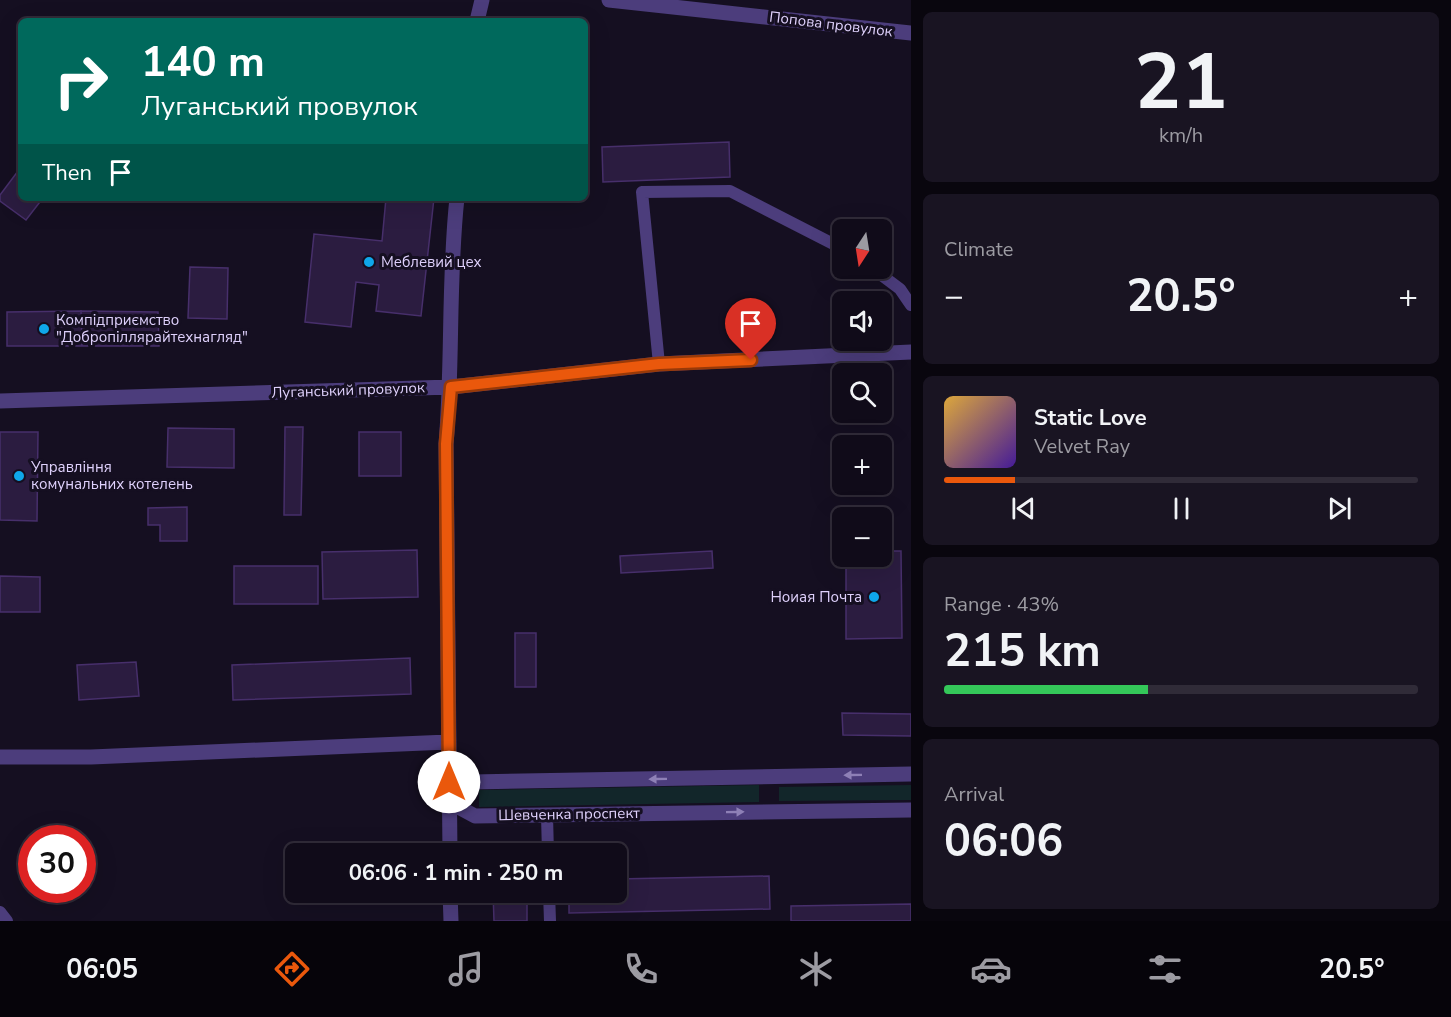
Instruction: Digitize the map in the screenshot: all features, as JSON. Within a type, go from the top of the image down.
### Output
[{"type":"street","points":[[478,18],[482,0]]},
{"type":"street","name":"Попова провулок","points":[[609,0],[911,33]]},
{"type":"street","points":[[450,843],[446,444],[451,387],[451,248],[457,201]]},
{"type":"street","name":"Луганський провулок","points":[[0,401],[451,387],[659,364],[911,352]]},
{"type":"street","points":[[0,757],[91,758],[448,742]]},
{"type":"street","points":[[449,802],[472,782],[911,774]]},
{"type":"street","name":"Шевченка проспект","points":[[449,802],[475,816],[911,810]]},
{"type":"street","points":[[450,903],[451,921]]},
{"type":"lane","points":[[659,364],[642,192],[730,190],[832,243]]},
{"type":"lane","points":[[887,279],[900,289],[911,305]]},
{"type":"lane","points":[[547,815],[548,843]]},
{"type":"lane","points":[[549,903],[550,921]]},
{"type":"lane","points":[[0,912],[7,921]]},
{"type":"green space","points":[[759,785],[759,802],[479,807],[479,790]]},
{"type":"green space","points":[[911,785],[911,800],[779,801],[779,787]]},
{"type":"building","points":[[729,142],[730,177],[603,182],[602,147]]},
{"type":"building","points":[[18,171],[18,201],[41,201],[26,220],[0,201],[0,195]]},
{"type":"building","name":"Меблевий цех","points":[[386,201],[434,201],[421,316],[376,311],[379,285],[356,282],[351,327],[305,322],[314,234],[382,241]]},
{"type":"building","points":[[190,267],[228,268],[227,319],[188,318]]},
{"type":"building","name":"Компідприємство \"Добропіллярайтехнагляд\"","points":[[81,311],[82,346],[7,346],[7,312]]},
{"type":"building","points":[[81,311],[158,312],[159,346],[82,346]]},
{"type":"building","points":[[285,427],[303,427],[301,515],[284,515]]},
{"type":"building","points":[[168,428],[234,429],[234,468],[167,467]]},
{"type":"building","name":"Управління комунальних котелень","points":[[0,432],[38,432],[37,521],[0,520]]},
{"type":"building","points":[[359,432],[401,432],[401,476],[359,476]]},
{"type":"building","points":[[187,507],[187,541],[160,541],[160,525],[148,525],[148,508]]},
{"type":"building","points":[[417,550],[418,597],[323,599],[322,552]]},
{"type":"building","points":[[712,551],[713,568],[621,573],[620,556]]},
{"type":"building","name":"Ноиая Почта","points":[[892,551],[901,551],[902,638],[846,639],[846,567],[892,567]]},
{"type":"building","points":[[234,566],[318,566],[318,604],[234,604]]},
{"type":"building","points":[[0,576],[40,577],[40,612],[0,612]]},
{"type":"building","points":[[515,633],[536,633],[536,687],[515,687]]},
{"type":"building","points":[[410,658],[411,694],[233,700],[232,665]]},
{"type":"building","points":[[136,662],[139,696],[79,700],[77,665]]},
{"type":"building","points":[[842,713],[911,714],[911,736],[843,735]]},
{"type":"building","points":[[769,876],[770,909],[569,913],[569,903],[627,903],[627,879]]},
{"type":"building","points":[[493,903],[527,903],[527,921],[494,921]]},
{"type":"building","points":[[911,904],[911,921],[791,921],[791,906]]},
{"type":"place","name":"Меблевий цех","points":[[369,262]]},
{"type":"place","name":"Компідприємство \"Добропіллярайтехнагляд\"","points":[[44,329]]},
{"type":"place","name":"Управління комунальних котелень","points":[[19,476]]},
{"type":"place","name":"Ноиая Почта","points":[[874,597]]},
{"type":"route","points":[[449,782],[446,444],[451,387],[659,364],[751,360]]}]
